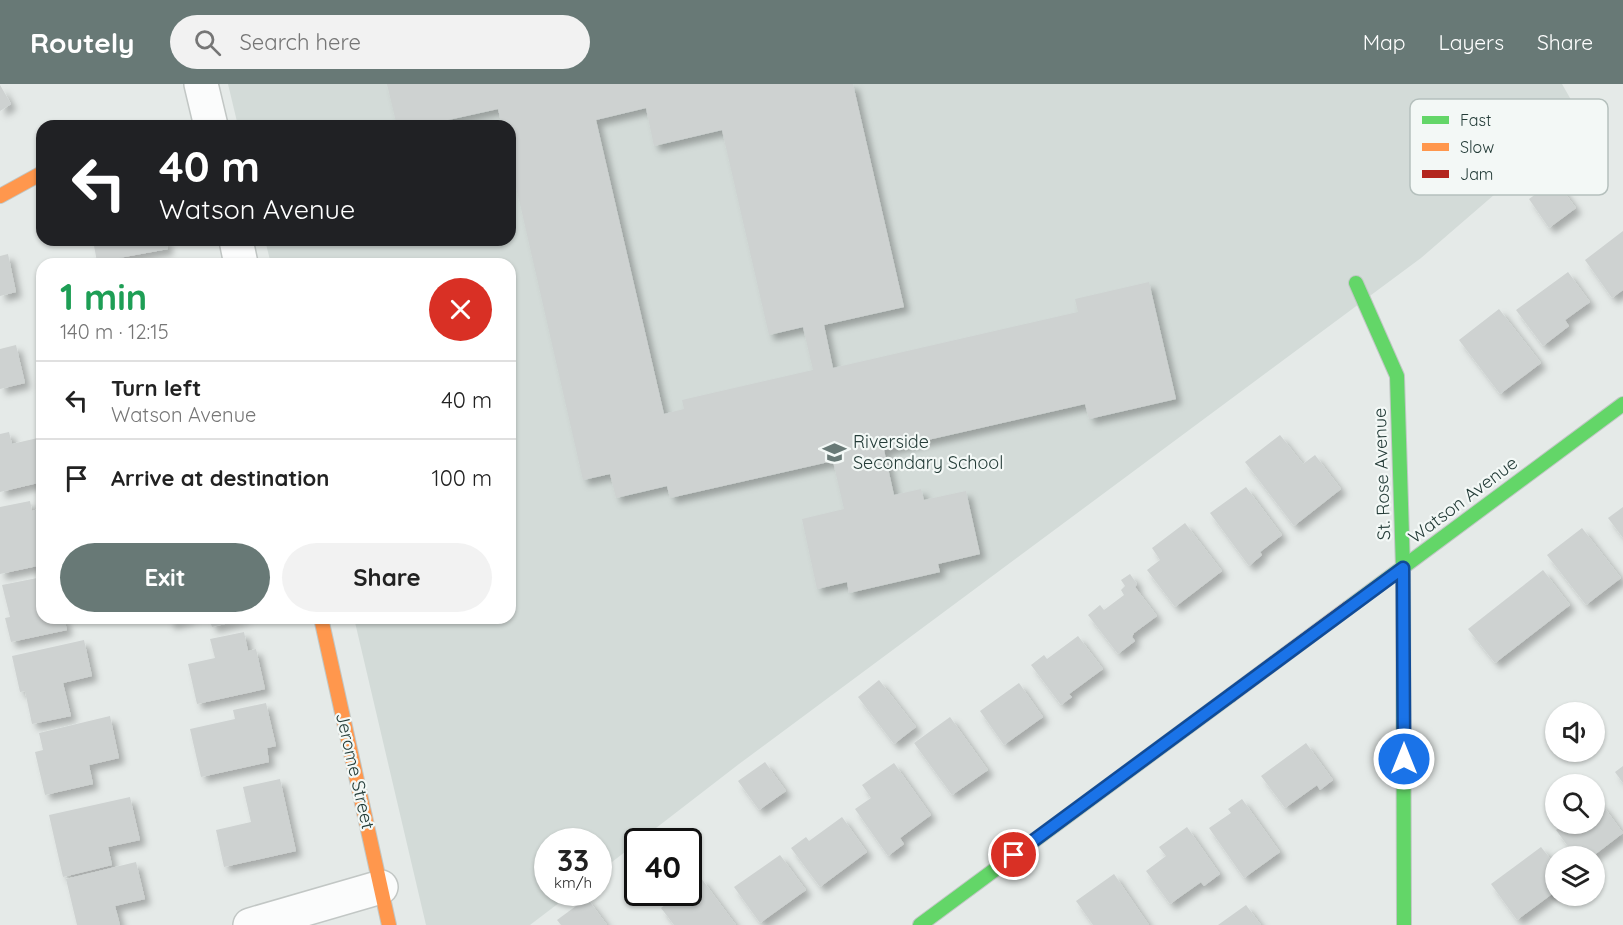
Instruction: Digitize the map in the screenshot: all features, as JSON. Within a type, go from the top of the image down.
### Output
[{"type":"street","points":[[201,84],[201,120]]},
{"type":"street","points":[[0,196],[36,176]]},
{"type":"street","name":"St. Rose Avenue","points":[[1356,283],[1397,376],[1403,568],[1404,925]]},
{"type":"street","name":"Watson Avenue","points":[[920,925],[1623,404]]},
{"type":"street","name":"Jerome Street","points":[[322,624],[389,925]]},
{"type":"street","points":[[250,925],[381,887]]},
{"type":"shaded area","name":"Riverside Secondary School","points":[[228,84],[1562,84],[1571,99],[1410,99],[1410,195],[1494,195],[1421,258],[656,828],[624,828],[624,853],[612,862],[612,828],[534,828],[534,906],[555,906],[530,925],[426,925],[355,624],[516,624],[516,258],[270,258],[266,246],[516,246],[516,120],[237,120]]},
{"type":"building","points":[[387,84],[853,84],[904,307],[824,325],[833,368],[1078,312],[1075,299],[1149,282],[1176,399],[1089,419],[1085,404],[884,450],[894,495],[921,489],[924,500],[966,491],[980,554],[938,564],[940,572],[849,593],[847,582],[817,589],[802,519],[844,509],[833,461],[670,498],[667,486],[616,498],[610,474],[583,480],[516,186],[516,120],[501,120],[498,109],[448,120],[396,120]],"holes":[[[646,108],[654,146],[722,130],[769,335],[803,327],[813,370],[682,400],[684,409],[664,414],[596,120]]]},
{"type":"building","points":[[0,85],[11,104],[0,111]]},
{"type":"building","points":[[1534,195],[1566,195],[1576,208],[1549,228],[1529,199]]},
{"type":"building","points":[[1623,231],[1623,290],[1612,298],[1585,260]]},
{"type":"building","points":[[94,246],[167,246],[168,249],[119,258],[96,258]]},
{"type":"building","points":[[8,254],[16,292],[0,296],[0,256]]},
{"type":"building","points":[[1568,272],[1590,302],[1565,320],[1569,326],[1543,346],[1516,310]]},
{"type":"building","points":[[1499,309],[1541,363],[1500,394],[1459,340]]},
{"type":"building","points":[[16,345],[25,383],[0,389],[0,349]]},
{"type":"building","points":[[9,432],[12,444],[36,438],[36,483],[0,492],[0,434]]},
{"type":"building","points":[[1280,435],[1303,464],[1315,455],[1341,489],[1294,526],[1245,462]]},
{"type":"building","points":[[1246,487],[1282,535],[1260,552],[1262,555],[1249,566],[1210,513]]},
{"type":"building","points":[[30,501],[32,511],[36,510],[36,566],[0,574],[0,507]]},
{"type":"building","points":[[1623,507],[1623,538],[1608,518]]},
{"type":"building","points":[[1185,523],[1222,571],[1175,607],[1147,570],[1160,560],[1152,548]]},
{"type":"building","points":[[1582,528],[1621,578],[1586,605],[1547,555]]},
{"type":"building","points":[[1543,570],[1570,605],[1495,663],[1468,629]]},
{"type":"building","points":[[1130,574],[1137,584],[1135,587],[1157,616],[1134,633],[1132,637],[1135,641],[1118,654],[1088,615],[1100,605],[1104,610],[1124,595],[1121,590],[1125,586],[1121,580]]},
{"type":"building","points":[[36,578],[36,624],[66,624],[67,630],[11,642],[5,618],[10,617],[2,585]]},
{"type":"building","points":[[244,632],[248,651],[256,649],[265,689],[197,704],[188,664],[215,658],[210,639]]},
{"type":"building","points":[[1078,636],[1103,669],[1069,694],[1072,697],[1061,705],[1031,665],[1044,655],[1047,659]]},
{"type":"building","points":[[84,640],[92,676],[63,683],[71,716],[32,724],[25,691],[20,692],[12,656]]},
{"type":"building","points":[[879,680],[916,727],[894,744],[858,697]]},
{"type":"building","points":[[1019,683],[1043,717],[1004,745],[980,711]]},
{"type":"building","points":[[266,703],[276,746],[267,748],[269,762],[201,777],[190,729],[235,719],[233,710]]},
{"type":"building","points":[[110,716],[119,758],[89,765],[93,784],[45,795],[35,752],[43,750],[39,733]]},
{"type":"building","points":[[950,717],[988,770],[952,795],[914,743]]},
{"type":"building","points":[[1306,743],[1333,780],[1320,790],[1317,785],[1285,808],[1261,776]]},
{"type":"building","points":[[765,762],[786,791],[759,810],[738,781]]},
{"type":"building","points":[[894,763],[931,815],[900,838],[904,844],[888,856],[855,809],[871,798],[862,785]]},
{"type":"building","points":[[1623,766],[1623,783],[1615,772]]},
{"type":"building","points":[[280,779],[296,851],[224,867],[216,830],[251,822],[243,787]]},
{"type":"building","points":[[130,797],[140,840],[108,847],[112,865],[63,877],[49,815]]},
{"type":"building","points":[[1242,799],[1280,852],[1244,878],[1209,828],[1231,813],[1228,809]]},
{"type":"building","points":[[1605,808],[1623,833],[1605,847],[1568,846],[1559,834],[1605,834]]},
{"type":"building","points":[[842,817],[867,852],[820,887],[791,848],[806,837],[809,841]]},
{"type":"building","points":[[1187,827],[1220,874],[1204,886],[1201,882],[1170,904],[1146,871],[1166,856],[1159,847]]},
{"type":"building","points":[[1541,847],[1545,852],[1545,899],[1517,920],[1491,884]]},
{"type":"building","points":[[780,855],[806,890],[760,923],[734,887]]},
{"type":"building","points":[[136,862],[145,899],[115,906],[120,925],[77,925],[66,879]]},
{"type":"building","points":[[1114,874],[1149,925],[1093,925],[1076,901]]},
{"type":"building","points":[[702,879],[736,925],[674,925],[661,908],[664,906],[702,906]]},
{"type":"building","points":[[1246,905],[1261,925],[1218,925]]},
{"type":"building","points":[[576,906],[593,906],[607,925],[561,925],[557,920]]},
{"type":"traffic: fast","points":[[1356,283],[1397,376],[1403,568],[1404,925]]},
{"type":"traffic: fast","points":[[1348,608],[1623,404]]},
{"type":"traffic: fast","points":[[920,925],[1231,695]]},
{"type":"traffic: slow","points":[[0,196],[36,176]]},
{"type":"traffic: slow","points":[[322,624],[389,925]]},
{"type":"traffic: jam","points":[[1231,695],[1348,608]]},
{"type":"place","name":"Riverside Secondary School","points":[[835,452]]},
{"type":"route","points":[[1014,855],[1403,568],[1404,759]]}]
